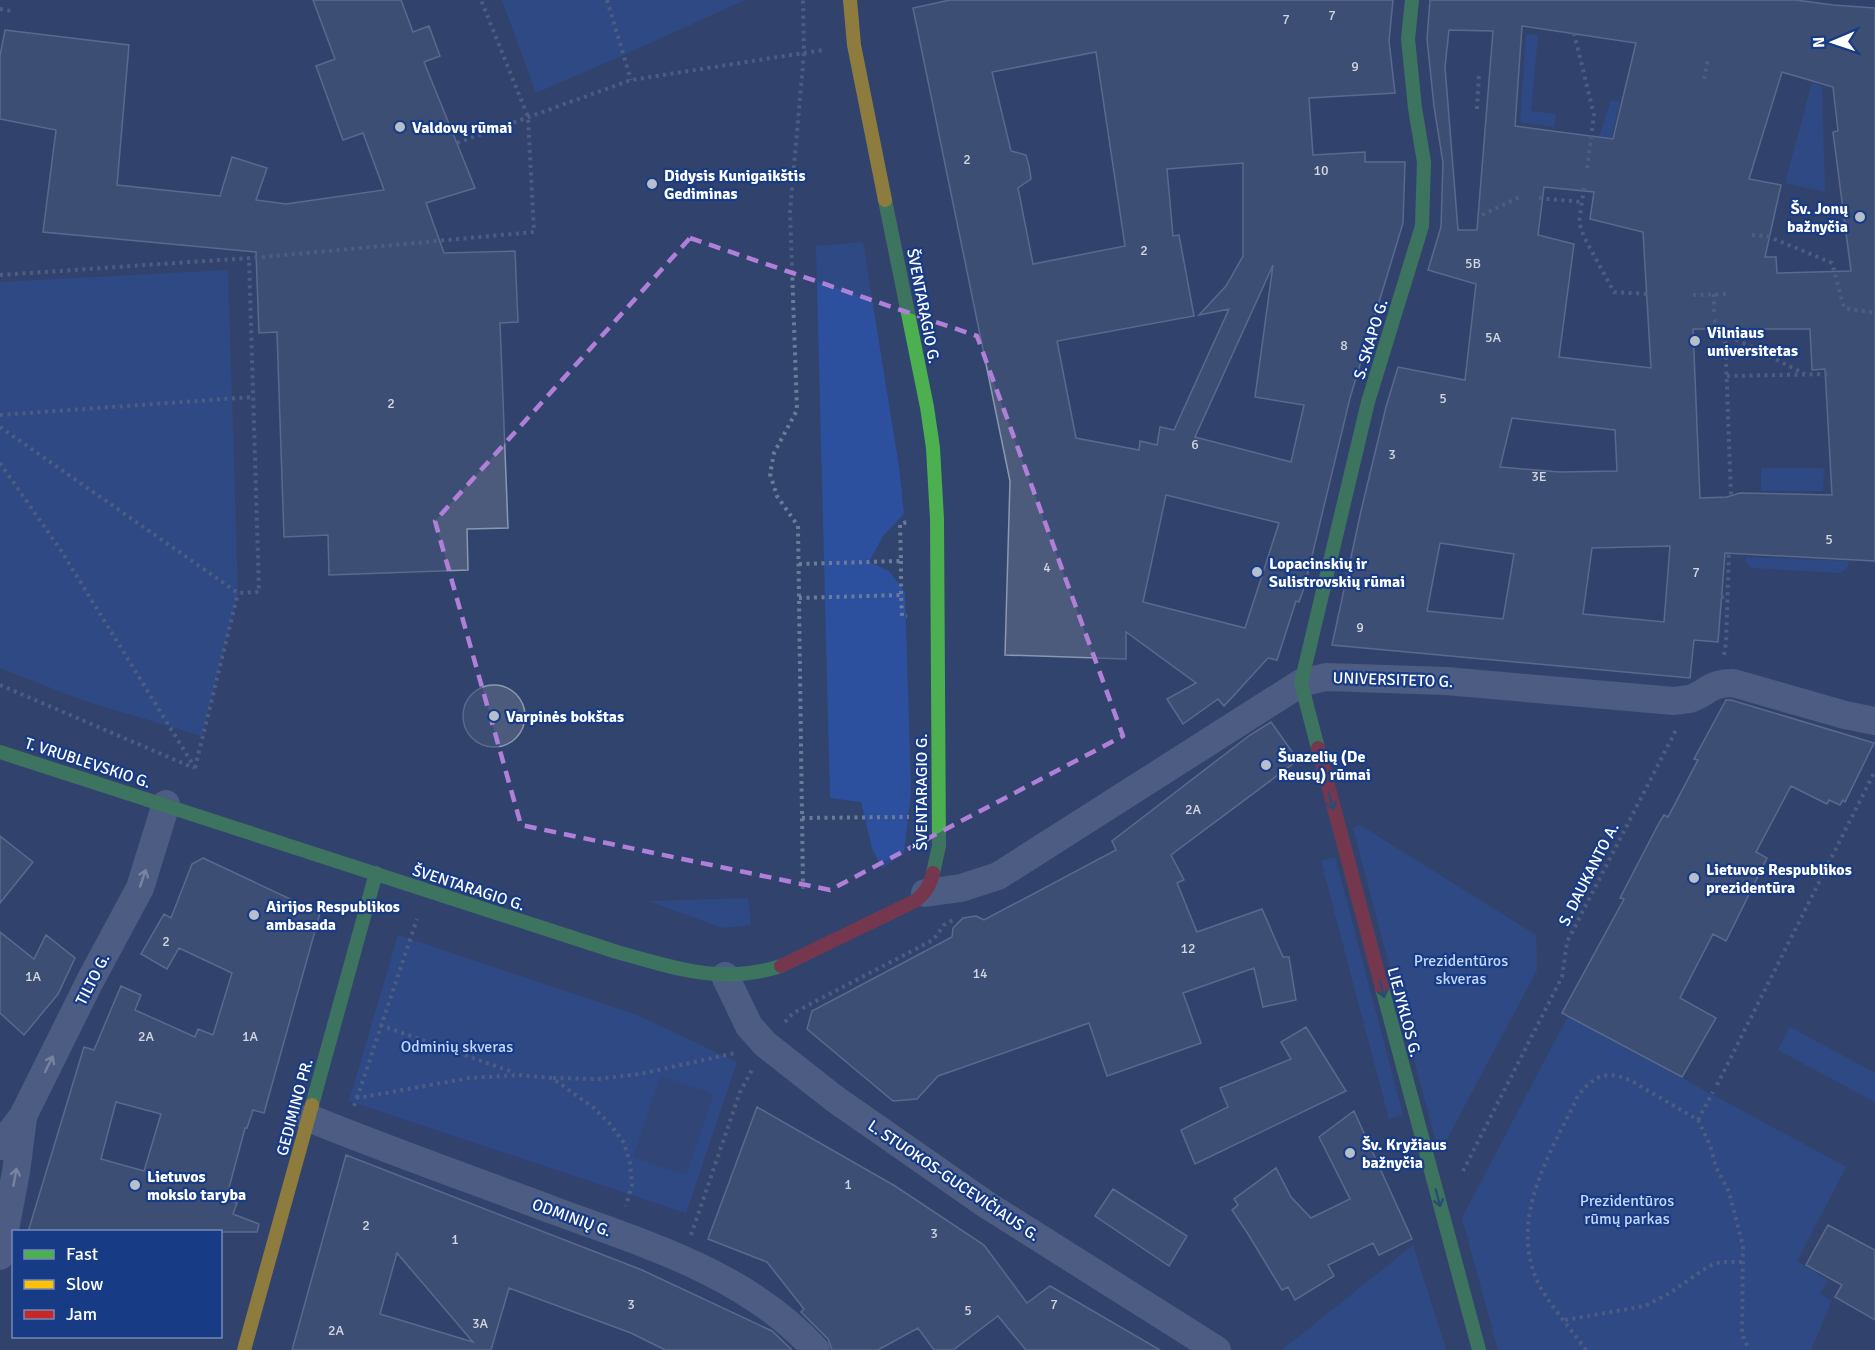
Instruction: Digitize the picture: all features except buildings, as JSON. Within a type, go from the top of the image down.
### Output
[{"type":"main road","name":"ŠVENTARAGIO G.","points":[[165,804],[617,952],[686,971],[725,976],[760,973],[782,966],[898,911],[925,893],[931,883],[939,846],[937,519],[933,448],[925,395],[850,25],[850,0]]},
{"type":"main road","name":"S. SKAPO G.","points":[[1301,683],[1368,402],[1422,226],[1424,162],[1415,108],[1408,39],[1412,0]]},
{"type":"main road","name":"LIEJYKLOS G.","points":[[1301,683],[1479,1350]]},
{"type":"main road","name":"T. VRUBLEVSKIO G.","points":[[0,752],[165,804]]},
{"type":"main road","name":"GEDIMINO PR.","points":[[244,1350],[376,873]]},
{"type":"street","name":"UNIVERSITETO G.","points":[[925,893],[962,888],[998,876],[1301,683],[1326,677],[1446,681],[1674,700],[1689,699],[1710,686],[1733,683],[1845,716],[1873,721]]},
{"type":"street","name":"TILTO G.","points":[[0,1146],[23,1116],[90,981],[140,888],[165,804]]},
{"type":"street","name":"L. STUOKOS-GUCEVIČIAUS G.","points":[[725,976],[749,1026],[765,1044],[835,1099],[950,1179],[1217,1350]]},
{"type":"street","points":[[0,1256],[16,1172],[23,1116]]},
{"type":"street","name":"ODMINIŲ G.","points":[[309,1118],[705,1269],[767,1305],[796,1328],[816,1350]]},
{"type":"path","points":[[0,275],[249,258],[534,232],[528,117],[481,0]]},
{"type":"path","points":[[607,0],[631,80]]},
{"type":"path","points":[[803,0],[804,53],[790,211],[797,410],[774,453],[770,474],[777,496],[798,526],[803,889]]},
{"type":"path","points":[[0,9],[11,11]]},
{"type":"path","points":[[1574,33],[1594,115],[1587,169]]},
{"type":"path","points":[[457,143],[631,80],[824,50]]},
{"type":"path","points":[[1704,79],[1708,59]]},
{"type":"path","points":[[1477,109],[1479,73]]},
{"type":"path","points":[[1584,188],[1579,222],[1584,237],[1614,292],[1647,294]]},
{"type":"path","points":[[1482,215],[1522,196]]},
{"type":"path","points":[[1539,198],[1581,202]]},
{"type":"path","points":[[1752,235],[1767,236],[1832,263],[1844,308],[1875,313]]},
{"type":"path","points":[[0,427],[238,592],[259,592],[249,258]]},
{"type":"path","points":[[1714,294],[1714,313]]},
{"type":"path","points":[[1693,295],[1729,294]]},
{"type":"path","points":[[1714,320],[1725,334],[1805,374]]},
{"type":"path","points":[[1725,334],[1731,496]]},
{"type":"path","points":[[1726,376],[1832,374]]},
{"type":"path","points":[[0,415],[253,397]]},
{"type":"path","points":[[0,463],[62,552],[195,768]]},
{"type":"path","points":[[911,521],[900,524],[901,595],[902,616],[914,616]]},
{"type":"path","points":[[1710,686],[1721,666],[1726,643],[1729,553]]},
{"type":"path","points":[[799,564],[900,561]]},
{"type":"path","points":[[195,768],[238,592]]},
{"type":"path","points":[[799,598],[901,595]]},
{"type":"path","points":[[1721,597],[1728,598]]},
{"type":"path","points":[[0,685],[195,768]]},
{"type":"path","name":"S. DAUKANTO A.","points":[[1442,1211],[1562,977],[1567,942],[1681,719]]},
{"type":"path","points":[[1717,1085],[1875,771]]},
{"type":"path","points":[[802,818],[920,818]]},
{"type":"path","points":[[345,1132],[426,890]]},
{"type":"path","points":[[380,1025],[519,1075]]},
{"type":"path","points":[[357,1098],[464,1079],[519,1075],[598,1078],[640,1074],[765,1044]]},
{"type":"path","points":[[1586,1350],[1542,1290],[1536,1277],[1531,1260],[1529,1216],[1536,1185],[1578,1096],[1587,1084],[1598,1077],[1619,1076],[1698,1120],[1710,1145],[1716,1167],[1729,1191],[1740,1229],[1744,1262],[1742,1334],[1749,1350]]},
{"type":"path","points":[[552,1078],[594,1108],[624,1143],[630,1163],[632,1185],[617,1234]]},
{"type":"path","points":[[1698,1120],[1713,1092]]},
{"type":"path","points":[[1565,1320],[1644,1306],[1668,1294],[1709,1266],[1721,1262],[1744,1262]]},
{"type":"highlighted area","points":[[690,238],[977,336],[1123,736],[830,890],[521,825],[435,521]]},
{"type":"green space","points":[[502,0],[745,0],[536,93]]},
{"type":"green space","points":[[1526,34],[1538,35],[1531,111],[1556,114],[1554,127],[1520,122]]},
{"type":"green space","points":[[1812,83],[1822,86],[1825,192],[1785,183]]},
{"type":"green space","points":[[1611,100],[1620,102],[1604,166],[1595,165],[1599,137]]},
{"type":"green space","points":[[863,242],[899,467],[904,514],[883,536],[869,562],[889,571],[905,592],[911,792],[904,854],[882,868],[872,848],[861,802],[830,798],[816,246]]},
{"type":"green space","points":[[228,270],[238,593],[202,736],[82,700],[0,668],[0,282]]},
{"type":"green space","points":[[1761,468],[1824,468],[1823,491],[1761,491]]},
{"type":"green space","points":[[1746,557],[1848,561],[1848,567],[1840,573],[1752,568],[1746,562]]},
{"type":"green space","name":"Prezidentūros skveras","points":[[1360,825],[1536,935],[1537,970],[1439,1154],[1353,828]]},
{"type":"green space","points":[[1335,857],[1403,1115],[1389,1119],[1321,861]]},
{"type":"green space","points":[[748,898],[751,925],[722,928],[649,901]]},
{"type":"green space","name":"Odminių skveras","points":[[398,935],[637,1015],[737,1062],[686,1213],[349,1101]]},
{"type":"green space","name":"Prezidentūros rūmų parkas","points":[[1568,1016],[1846,1167],[1797,1261],[1828,1280],[1820,1294],[1832,1301],[1811,1350],[1498,1350],[1462,1218]]},
{"type":"green space","points":[[1790,1027],[1875,1073],[1875,1102],[1778,1050]]},
{"type":"green space","points":[[1413,1245],[1446,1350],[1282,1350]]},
{"type":"shaded area","points":[[661,1076],[714,1094],[686,1175],[633,1157]]},
{"type":"traffic: fast","points":[[1318,748],[1301,683],[1368,402],[1422,226],[1424,162],[1415,108],[1408,39],[1412,0]]},
{"type":"traffic: fast","points":[[885,200],[927,407],[933,448],[937,519],[939,846],[933,873]]},
{"type":"traffic: fast","points":[[0,752],[659,964],[718,974],[759,972],[781,966]]},
{"type":"traffic: fast","points":[[312,1105],[376,873]]},
{"type":"traffic: fast","points":[[1382,988],[1479,1350]]},
{"type":"traffic: slow","points":[[850,0],[854,45],[885,200]]},
{"type":"traffic: slow","points":[[244,1350],[312,1105]]},
{"type":"traffic: jam","points":[[1318,748],[1382,988]]},
{"type":"traffic: jam","points":[[781,966],[915,901],[927,889],[933,873]]},
{"type":"place","name":"Valdovų rūmai","points":[[400,127]]},
{"type":"place","name":"Didysis Kunigaikštis Gediminas","points":[[652,184]]},
{"type":"place","name":"Šv. Jonų bažnyčia","points":[[1860,217]]},
{"type":"place","name":"Vilniaus universitetas","points":[[1695,341]]},
{"type":"place","name":"Lopacinskių ir Sulistrovskių rūmai","points":[[1257,572]]},
{"type":"place","name":"Varpinės bokštas","points":[[494,716]]},
{"type":"place","name":"Šuazelių (De Reusų) rūmai","points":[[1266,765]]},
{"type":"place","name":"Lietuvos Respublikos prezidentūra","points":[[1694,878]]},
{"type":"place","name":"Airijos Respublikos ambasada","points":[[254,915]]},
{"type":"place","name":"Šv. Kryžiaus bažnyčia","points":[[1350,1153]]},
{"type":"place","name":"Lietuvos mokslo taryba","points":[[135,1185]]}]
